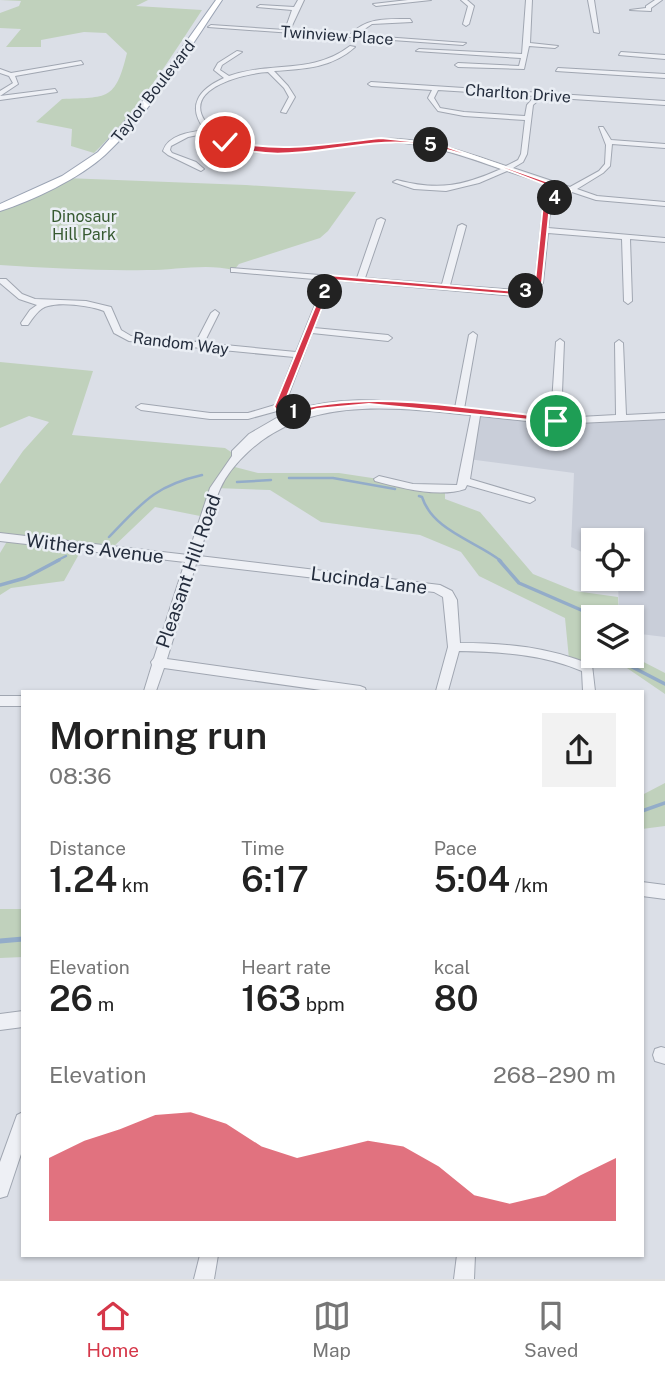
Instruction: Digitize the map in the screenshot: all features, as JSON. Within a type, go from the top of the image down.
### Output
[{"type":"main road","name":"Taylor Boulevard","points":[[0,206],[94,153],[119,130],[152,87],[209,0]]},
{"type":"main road","name":"Taylor Boulevard","points":[[0,206],[65,178],[101,154],[152,96],[219,0]]},
{"type":"street","points":[[287,31],[300,0]]},
{"type":"street","points":[[376,4],[428,0]]},
{"type":"street","points":[[464,0],[471,6],[466,24]]},
{"type":"street","points":[[458,65],[522,68],[527,44],[529,0]]},
{"type":"street","points":[[591,0],[597,32]]},
{"type":"street","points":[[633,10],[649,10],[648,7],[662,0]]},
{"type":"street","points":[[260,7],[294,9]]},
{"type":"street","points":[[352,36],[359,26],[367,23],[410,21]]},
{"type":"street","name":"Twinview Place","points":[[211,27],[463,43]]},
{"type":"street","points":[[527,44],[555,46]]},
{"type":"street","points":[[352,47],[345,55],[313,65],[269,69],[228,78],[212,86],[200,99],[198,113],[208,131],[225,142],[255,150],[289,150],[381,140],[437,145],[596,198],[665,204]]},
{"type":"street","points":[[419,51],[524,56]]},
{"type":"street","points":[[228,78],[217,70],[220,64],[239,52]]},
{"type":"street","points":[[621,54],[665,57]]},
{"type":"street","points":[[0,71],[11,75],[81,63]]},
{"type":"street","points":[[269,69],[292,97],[284,112]]},
{"type":"street","points":[[558,70],[665,76]]},
{"type":"street","points":[[0,96],[16,83],[11,75]]},
{"type":"street","name":"Charlton Drive","points":[[371,84],[665,103]]},
{"type":"street","points":[[436,88],[431,98],[438,109],[464,114],[529,118]]},
{"type":"street","points":[[0,96],[55,91]]},
{"type":"street","points":[[397,182],[407,186],[466,187],[520,161],[524,154],[530,105],[540,95]]},
{"type":"street","points":[[233,270],[517,293],[530,290],[539,283],[547,204],[601,172],[608,165],[609,142],[601,128]]},
{"type":"street","points":[[201,169],[198,165],[172,156],[166,151],[168,145],[177,139],[208,131]]},
{"type":"street","points":[[609,142],[665,146]]},
{"type":"street","points":[[361,279],[382,220]]},
{"type":"street","points":[[445,286],[462,226]]},
{"type":"street","points":[[543,230],[665,240]]},
{"type":"street","points":[[626,237],[628,301]]},
{"type":"street","points":[[141,407],[223,416],[284,415],[300,355],[330,277]]},
{"type":"street","name":"Random Way","points":[[3,281],[23,298],[45,303],[92,302],[108,309],[117,331],[129,338],[300,355]]},
{"type":"street","points":[[25,323],[45,303]]},
{"type":"street","points":[[198,346],[215,313]]},
{"type":"street","points":[[310,330],[388,338]]},
{"type":"street","points":[[459,412],[473,335]]},
{"type":"street","points":[[556,421],[560,342]]},
{"type":"street","points":[[619,344],[621,419]]},
{"type":"street","name":"Pleasant Hill Road","points":[[150,690],[157,662],[215,488],[237,456],[237,451],[251,436],[284,415],[341,402],[369,402],[556,421],[665,416]]},
{"type":"street","points":[[379,479],[413,487],[461,487],[476,413]]},
{"type":"street","points":[[464,481],[530,500]]},
{"type":"street","name":"Withers Avenue","points":[[0,537],[190,560]]},
{"type":"street","name":"Lucinda Lane","points":[[190,560],[436,588],[448,594],[451,600],[454,648],[442,690]]},
{"type":"street","points":[[454,648],[507,647],[569,659],[588,668],[589,690]]},
{"type":"street","points":[[157,662],[353,690]]},
{"type":"street","points":[[0,701],[21,701]]},
{"type":"street","points":[[644,889],[665,892]]},
{"type":"street","points":[[0,1022],[21,1019]]},
{"type":"street","points":[[0,1189],[21,1127]]},
{"type":"street","points":[[204,1279],[209,1257]]},
{"type":"street","points":[[464,1279],[466,1257]]},
{"type":"shaded area","points":[[478,414],[556,421],[665,416],[665,637],[644,634],[644,605],[619,605],[618,591],[644,591],[644,528],[581,528],[581,552],[571,547],[574,473],[468,459]]},
{"type":"green space","points":[[0,0],[148,0],[136,6],[202,10],[139,102],[94,153],[71,146],[72,129],[36,122],[62,99],[90,98],[107,93],[118,80],[127,53],[106,33],[84,32],[41,40],[41,47],[6,47],[21,29],[0,28],[0,13],[19,6],[21,1]]},
{"type":"green space","name":"Dinosaur Hill Park","points":[[65,178],[356,192],[320,238],[239,264],[234,270],[202,267],[110,270],[0,265],[0,208]]},
{"type":"green space","points":[[0,362],[93,371],[72,435],[225,448],[237,456],[231,466],[258,473],[339,473],[445,489],[445,499],[480,512],[533,574],[575,591],[618,597],[618,605],[581,605],[581,662],[569,659],[565,618],[479,576],[461,552],[420,535],[321,522],[270,490],[215,488],[205,517],[155,507],[110,550],[83,547],[64,581],[11,588],[0,595],[0,553],[9,538],[0,537],[0,484],[23,451],[49,422],[29,416],[0,428]]},
{"type":"green space","points":[[644,662],[665,673],[665,694],[627,668],[644,668]]},
{"type":"green space","points":[[665,783],[665,826],[644,829],[644,794]]},
{"type":"green space","points":[[0,909],[21,909],[21,957],[0,958]]},
{"type":"waterway","points":[[109,537],[140,505],[160,490],[202,475]]},
{"type":"waterway","points":[[289,478],[333,478],[395,489]]},
{"type":"waterway","points":[[237,482],[271,480]]},
{"type":"waterway","points":[[419,496],[435,519],[445,527],[501,561]]},
{"type":"waterway","points":[[56,561],[66,556]]},
{"type":"waterway","points":[[0,585],[25,578],[59,560]]},
{"type":"waterway","points":[[499,560],[519,583],[581,610]]},
{"type":"waterway","points":[[634,668],[665,684]]},
{"type":"waterway","points":[[644,810],[665,803]]},
{"type":"waterway","points":[[0,941],[21,939]]},
{"type":"route","points":[[225,142],[255,150],[289,150],[381,140],[437,145],[569,191],[547,204],[539,283],[530,290],[517,293],[330,277],[279,407],[283,415],[341,402],[369,402],[556,421]]}]
